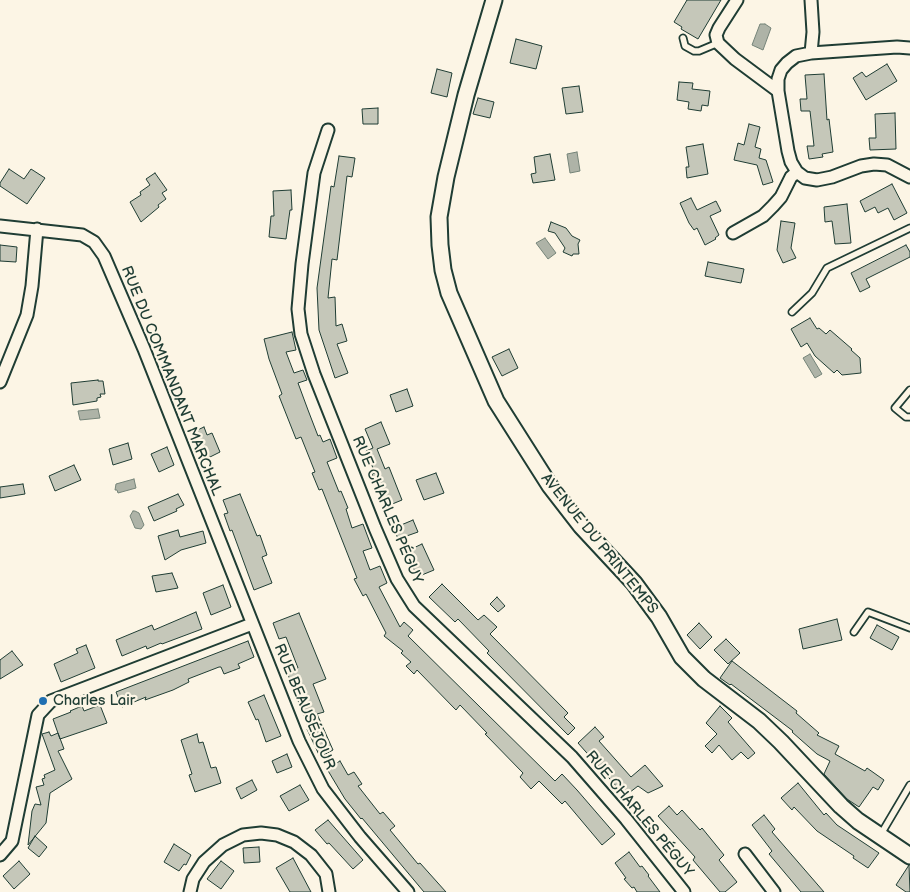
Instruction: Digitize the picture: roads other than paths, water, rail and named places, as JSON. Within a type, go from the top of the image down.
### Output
[{"type":"street","name":"AVENUE DU PRINTEMPS","points":[[494,0],[466,95],[446,177],[439,217],[442,262],[449,293],[496,401],[550,486],[581,526],[634,583],[659,617],[682,657],[704,679],[759,721],[841,806],[910,856]]},
{"type":"street","points":[[737,0],[719,28],[716,35],[718,42],[734,59],[778,91]]},
{"type":"street","points":[[811,0],[813,32],[811,53]]},
{"type":"street","points":[[910,48],[897,47],[811,53],[796,56],[781,70],[778,79],[778,91],[791,162],[797,172],[805,178],[818,180],[861,166],[874,164],[887,166],[910,177]]},
{"type":"street","name":"RUE CHARLES PÉGUY","points":[[328,130],[312,182],[298,309],[301,334],[318,383],[397,579],[414,606],[572,757],[626,819],[684,892]]},
{"type":"street","points":[[733,233],[758,220],[774,206],[781,198],[791,177],[797,172]]},
{"type":"street","name":"RUE DU COMMANDANT MARCHAL","points":[[0,226],[82,235],[94,242],[104,256],[144,349],[252,624]]},
{"type":"street","points":[[0,382],[27,315],[32,286],[37,229]]},
{"type":"street","points":[[0,855],[12,841],[38,715],[51,701],[252,624]]},
{"type":"street","name":"RUE BEAUSÉJOUR","points":[[252,624],[299,741],[323,789],[360,837],[408,892]]},
{"type":"street","points":[[190,892],[193,879],[204,862],[222,844],[243,835],[261,833],[277,835],[294,842],[311,855],[326,874],[329,892]]},
{"type":"street","points":[[745,854],[774,892]]},
{"type":"lane","points":[[683,38],[685,46],[694,51],[699,51],[718,42]]},
{"type":"lane","points":[[792,312],[812,293],[828,268],[910,228]]},
{"type":"lane","points":[[910,390],[895,408],[906,417],[910,417]]},
{"type":"lane","points":[[854,632],[868,612],[910,628]]},
{"type":"lane","points":[[880,836],[910,785]]},
{"type":"place","name":"Charles Lair","points":[[43,701]]}]
